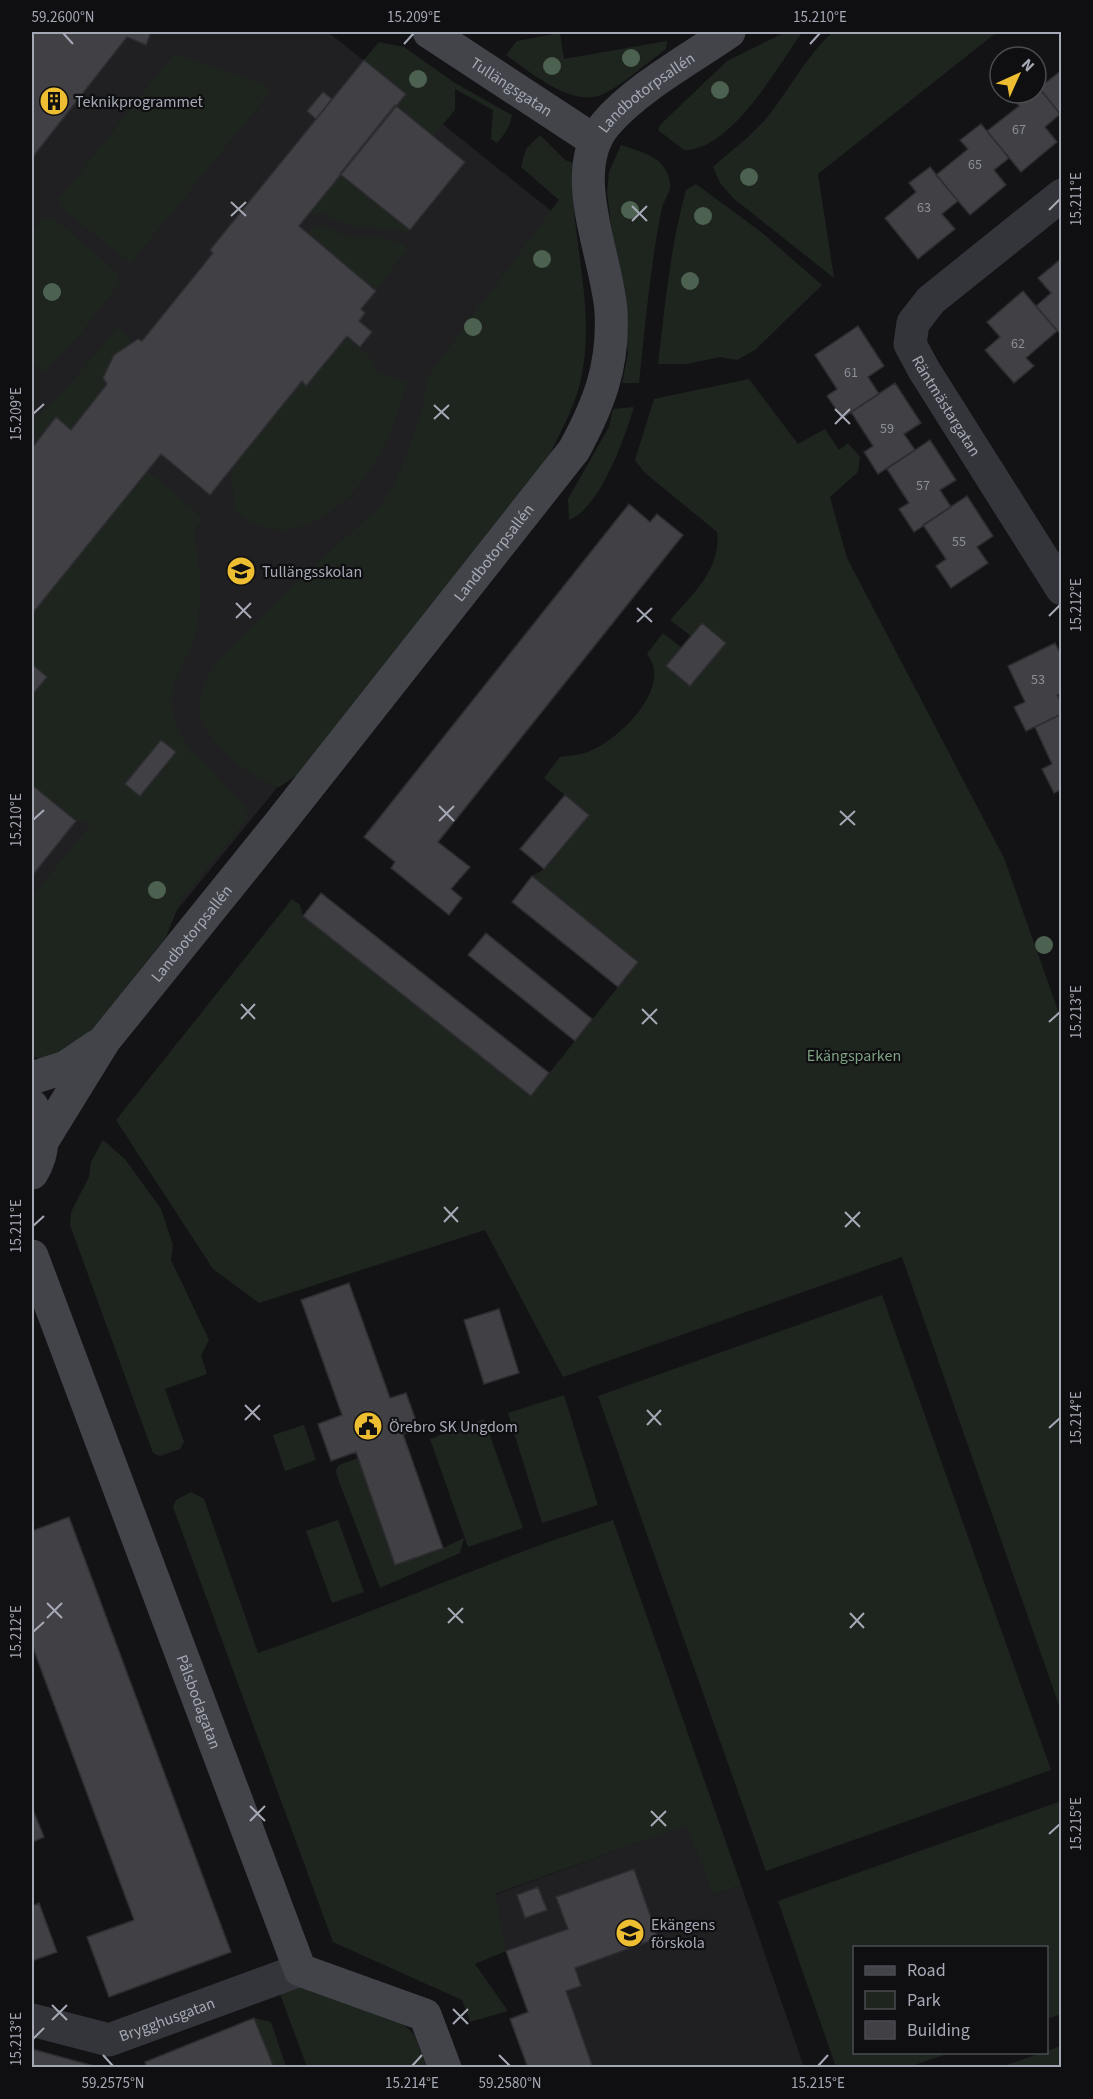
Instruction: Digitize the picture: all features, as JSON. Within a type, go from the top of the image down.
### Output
[{"type":"street","name":"Tullängsgatan","points":[[429,32],[595,141]]},
{"type":"street","name":"Landbotorpsallén","points":[[32,1176],[40,1156],[43,1140],[104,1041],[323,769],[574,450],[597,407],[607,372],[611,312],[592,213],[587,168],[595,141],[604,126],[620,110],[729,32]]},
{"type":"street","name":"Räntmästargatan","points":[[1061,589],[910,344],[913,323],[931,300],[1062,195]]},
{"type":"street","name":"Landbotorpsallén","points":[[32,1078],[66,1067],[104,1041]]},
{"type":"street","points":[[32,1106],[40,1123],[43,1140]]},
{"type":"street","name":"Pålsbodagatan","points":[[32,1256],[300,1970]]},
{"type":"street","points":[[300,1970],[425,2015],[445,2067]]},
{"type":"street","name":"Brygghusgatan","points":[[32,2020],[110,2040],[300,1970]]},
{"type":"shaded area","name":"Tullängsskolan","points":[[32,32],[328,32],[560,218],[378,664],[49,1067],[32,1052]]},
{"type":"shaded area","name":"Ekängens förskola","points":[[688,1824],[713,1895],[741,1885],[804,2067],[528,2067],[510,2019],[527,2012],[506,1951],[494,1895]]},
{"type":"green space","points":[[786,32],[801,34],[751,105],[719,137],[702,146],[684,150],[658,130],[660,125],[727,61]]},
{"type":"green space","points":[[833,32],[997,32],[818,174],[834,278],[733,198],[720,183],[713,167],[765,120],[814,52]]},
{"type":"green space","points":[[560,33],[564,59],[667,41],[666,49],[624,81],[601,95],[589,97],[577,96],[551,86],[506,55],[517,41]]},
{"type":"green space","points":[[379,42],[404,47],[455,83],[512,115],[502,137],[497,143],[491,139],[493,110],[455,89],[455,110],[433,136],[395,105],[405,94],[364,60]]},
{"type":"green space","points":[[174,54],[268,86],[269,94],[131,263],[62,209],[58,200]]},
{"type":"green space","points":[[540,135],[565,160],[573,163],[574,209],[586,320],[586,342],[579,387],[569,414],[548,458],[299,774],[279,787],[268,784],[245,770],[213,739],[199,711],[204,684],[214,665],[294,584],[380,506],[396,481],[421,414],[428,376],[559,200],[521,167],[526,149]]},
{"type":"green space","points":[[621,145],[657,160],[665,169],[670,182],[669,192],[661,212],[654,255],[639,383],[622,383],[628,354],[607,193],[609,172]]},
{"type":"green space","points":[[340,174],[410,230],[407,232],[350,225],[320,213],[306,217]]},
{"type":"green space","points":[[696,184],[761,232],[822,285],[755,350],[737,360],[720,357],[687,364],[658,364],[676,233],[686,190]]},
{"type":"green space","points":[[44,217],[56,220],[118,273],[120,283],[74,341],[43,372],[32,363],[32,233]]},
{"type":"green space","points":[[322,224],[349,236],[396,241],[407,249],[376,291],[307,233],[313,227]]},
{"type":"green space","points":[[118,326],[132,342],[114,355],[103,378],[107,384],[71,430],[56,418],[32,448],[32,421],[69,385]]},
{"type":"green space","points":[[347,336],[370,357],[377,372],[407,383],[394,425],[383,449],[373,466],[347,498],[314,522],[296,528],[276,530],[253,524],[236,512],[230,470],[302,381],[307,386]]},
{"type":"green space","name":"Ekängsparken","points":[[749,379],[798,444],[825,429],[839,450],[848,443],[860,457],[858,472],[830,497],[847,558],[1004,858],[1061,1019],[1061,1711],[902,1257],[563,1377],[485,1230],[259,1303],[213,1269],[116,1120],[292,899],[300,905],[303,916],[531,1096],[638,962],[532,876],[544,869],[589,815],[544,778],[560,757],[585,753],[601,746],[639,711],[654,682],[653,667],[647,654],[663,633],[682,648],[667,666],[690,686],[726,643],[703,623],[691,636],[670,620],[696,591],[710,569],[715,557],[717,532],[644,472],[635,460],[654,399]]},
{"type":"green space","points":[[634,407],[610,471],[601,487],[581,513],[569,520],[568,499],[609,427],[613,409]]},
{"type":"green space","points":[[147,471],[195,510],[202,520],[193,532],[198,556],[200,608],[192,646],[173,689],[174,715],[183,738],[245,806],[249,817],[180,902],[166,937],[80,1045],[47,1059],[32,1057],[32,896],[91,824],[76,821],[32,785],[32,695],[46,677],[32,664],[32,614]]},
{"type":"green space","points":[[103,1140],[125,1159],[161,1209],[173,1245],[171,1260],[209,1340],[201,1356],[207,1374],[165,1389],[184,1442],[180,1449],[160,1456],[153,1453],[70,1225],[71,1212],[89,1177],[91,1162]]},
{"type":"green space","points":[[882,1295],[1051,1770],[766,1871],[598,1396]]},
{"type":"green space","points":[[564,1395],[598,1505],[542,1523],[508,1413]]},
{"type":"green space","points":[[484,1419],[523,1528],[468,1547],[430,1439]]},
{"type":"green space","points":[[304,1425],[316,1460],[285,1471],[273,1435]]},
{"type":"green space","points":[[358,1458],[395,1565],[464,1538],[460,1553],[380,1588],[337,1476],[336,1470],[339,1465]]},
{"type":"green space","points":[[191,1492],[204,1499],[258,1653],[523,1551],[613,1520],[741,1885],[713,1895],[687,1825],[495,1894],[506,1951],[475,1964],[508,2011],[470,2022],[462,2000],[333,1942],[173,1507],[176,1500]]},
{"type":"green space","points":[[338,1520],[364,1592],[332,1603],[306,1531]]},
{"type":"green space","points":[[1061,1801],[1061,2014],[1048,2019],[1048,1946],[853,1946],[853,2054],[947,2054],[908,2067],[836,2067],[778,1901]]},
{"type":"green space","points":[[304,1986],[400,2021],[414,2034],[427,2067],[307,2067],[280,1994]]},
{"type":"green space","points":[[254,2018],[271,2022],[286,2067],[274,2067]]},
{"type":"green space","points":[[1061,2046],[1061,2067],[1001,2067],[1038,2054],[1048,2054],[1048,2051]]},
{"type":"building","name":"Teknikprogrammet","points":[[32,32],[151,32],[146,45],[127,37],[32,158]]},
{"type":"building","points":[[364,60],[406,94],[299,226],[376,291],[361,309],[365,313],[359,321],[372,332],[360,347],[347,336],[306,386],[302,381],[210,495],[161,454],[32,614],[32,448],[56,417],[71,430],[107,384],[103,378],[114,355],[138,339],[142,341],[213,253],[210,250]]},
{"type":"building","points":[[1062,70],[1062,116],[1048,99],[1048,81]]},
{"type":"building","points":[[323,92],[332,99],[316,119],[307,111]]},
{"type":"building","points":[[1048,99],[1060,114],[1045,127],[1057,142],[1021,172],[987,131],[1019,106],[1048,105]]},
{"type":"building","points":[[395,105],[465,162],[410,230],[340,174]]},
{"type":"building","points":[[981,124],[1009,158],[994,170],[1006,185],[970,215],[936,175],[968,149],[960,140]]},
{"type":"building","points":[[930,167],[958,201],[942,214],[955,229],[918,259],[885,218],[916,192],[909,183]]},
{"type":"building","points":[[1062,258],[1062,336],[1036,306],[1051,293],[1038,278]]},
{"type":"building","points":[[1023,291],[1057,331],[1026,358],[1034,366],[1014,383],[985,350],[1000,337],[987,322]]},
{"type":"building","points":[[858,326],[884,366],[868,377],[879,394],[842,418],[827,396],[837,389],[815,355]]},
{"type":"building","points":[[895,383],[921,423],[904,434],[915,450],[878,474],[864,452],[873,446],[851,412]]},
{"type":"building","points":[[930,440],[956,480],[940,490],[951,507],[914,532],[899,509],[909,503],[887,469]]},
{"type":"building","points":[[967,496],[993,536],[977,547],[988,563],[951,588],[936,566],[946,559],[923,525]]},
{"type":"building","points":[[629,504],[650,522],[657,514],[683,535],[438,842],[470,867],[451,889],[462,898],[449,915],[391,868],[395,862],[364,837]]},
{"type":"building","points":[[702,623],[726,643],[690,686],[666,666]]},
{"type":"building","points":[[1055,643],[1062,657],[1062,693],[1057,695],[1062,703],[1062,714],[1026,731],[1014,707],[1025,702],[1008,666]]},
{"type":"building","points":[[32,664],[47,677],[32,695]]},
{"type":"building","points":[[1062,714],[1062,789],[1054,793],[1042,769],[1052,764],[1035,727]]},
{"type":"building","points":[[161,740],[176,752],[140,796],[125,784]]},
{"type":"building","points":[[32,785],[76,821],[32,876]]},
{"type":"building","points":[[565,795],[589,815],[544,869],[520,849]]},
{"type":"building","points":[[532,876],[638,962],[618,987],[512,902]]},
{"type":"building","points":[[321,893],[549,1073],[531,1096],[303,916]]},
{"type":"building","points":[[486,933],[592,1019],[575,1041],[468,955]]},
{"type":"building","name":"Örebro SK Ungdom","points":[[349,1283],[390,1398],[406,1393],[419,1429],[403,1434],[443,1548],[395,1565],[356,1452],[331,1461],[318,1424],[342,1415],[301,1300]]},
{"type":"building","points":[[499,1309],[519,1373],[484,1384],[464,1320]]},
{"type":"building","points":[[69,1517],[231,1952],[109,1997],[87,1937],[134,1920],[32,1645],[32,1531]]},
{"type":"building","points":[[32,1807],[44,1837],[32,1842]]},
{"type":"building","points":[[634,1869],[658,1938],[575,1968],[581,1986],[566,1991],[593,2068],[528,2068],[510,2019],[528,2012],[506,1951],[568,1929],[556,1897]]},
{"type":"building","points":[[538,1887],[547,1910],[525,1918],[517,1895]]},
{"type":"building","points":[[39,1903],[57,1952],[32,1961],[32,1906]]},
{"type":"building","points":[[254,2018],[274,2068],[147,2068],[145,2062]]},
{"type":"building","points":[[32,2049],[101,2068],[32,2068]]},
{"type":"place","name":"Teknikprogrammet","points":[[54,101]]},
{"type":"place","name":"Tullängsskolan","points":[[241,571]]},
{"type":"place","name":"Örebro SK Ungdom","points":[[368,1426]]},
{"type":"place","name":"Ekängens förskola","points":[[630,1933]]}]
